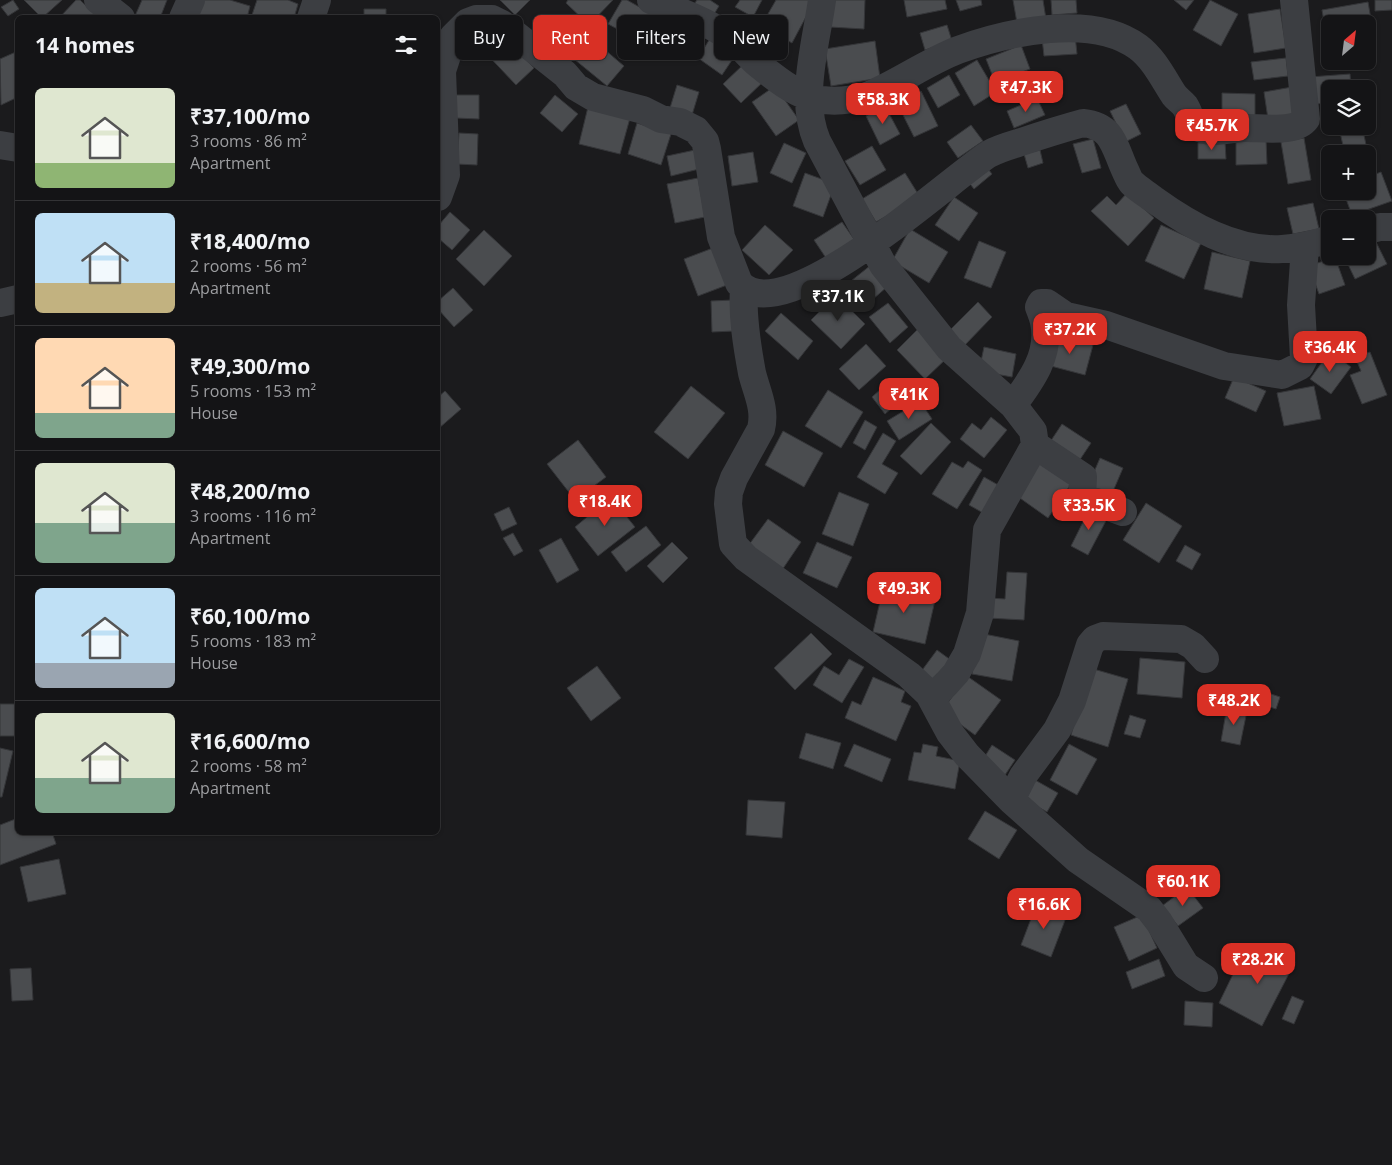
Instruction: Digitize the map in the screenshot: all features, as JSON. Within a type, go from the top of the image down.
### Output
[{"type":"street","points":[[98,0],[117,15]]},
{"type":"street","points":[[184,15],[191,0]]},
{"type":"street","points":[[312,15],[317,0]]},
{"type":"street","points":[[651,0],[715,28],[734,40],[757,64],[792,89],[809,98],[828,102],[851,100],[889,86],[959,50],[1005,37],[1047,30],[1082,28],[1111,34],[1138,47],[1157,67],[1175,97],[1185,106],[1192,121],[1200,129],[1209,131],[1244,128],[1272,129],[1296,126],[1303,123],[1307,114],[1300,71],[1294,0]]},
{"type":"street","points":[[822,0],[809,98],[809,114],[814,134],[883,265],[949,348],[1013,405],[1033,431],[1035,446],[987,530],[980,613],[967,654],[956,673],[947,683],[940,690],[929,694]]},
{"type":"street","points":[[440,189],[446,175],[442,72],[454,37],[468,22],[484,18],[492,19],[502,24],[564,74],[576,87],[593,97],[643,110],[661,119],[680,122],[696,130],[701,135],[707,149],[721,238],[739,283],[744,288],[764,294],[806,284],[871,243],[991,153],[1083,123],[1096,124],[1105,130],[1131,182],[1171,211],[1199,227],[1229,241],[1252,247],[1281,250],[1318,243],[1301,305],[1304,358],[1303,363],[1294,370],[1282,375],[1224,366],[1106,325],[1066,316],[1047,303],[1041,303],[1040,307],[1044,322],[1044,348],[1036,374],[1013,405]]},
{"type":"street","points":[[0,145],[15,148]]},
{"type":"street","points":[[1376,228],[1392,227]]},
{"type":"street","points":[[744,288],[749,358],[762,403],[763,420],[761,430],[730,486],[728,504],[735,548],[746,558],[909,675],[929,694],[936,710],[956,740],[1011,800],[1078,860],[1149,909],[1186,966],[1204,978]]},
{"type":"street","points":[[0,303],[15,300]]},
{"type":"street","points":[[1035,446],[1083,477],[1082,496],[1123,512]]},
{"type":"street","points":[[1011,800],[1023,776],[1057,730],[1072,701],[1084,666],[1087,650],[1095,639],[1104,636],[1181,639],[1193,646],[1205,659]]},
{"type":"building","points":[[13,0],[19,9],[8,16],[1,7]]},
{"type":"building","points":[[24,0],[62,0],[45,15],[39,15]]},
{"type":"building","points":[[76,0],[80,0],[95,15],[62,15]]},
{"type":"building","points":[[142,0],[167,0],[161,15],[135,15]]},
{"type":"building","points":[[200,0],[230,0],[250,6],[248,15],[196,15]]},
{"type":"building","points":[[257,0],[288,0],[298,4],[295,15],[252,15]]},
{"type":"building","points":[[500,0],[530,0],[515,15]]},
{"type":"building","points":[[568,0],[613,0],[599,15],[579,15],[566,3]]},
{"type":"building","points":[[622,0],[627,0],[650,13],[649,15],[617,15],[617,29],[608,24]]},
{"type":"building","points":[[697,0],[710,0],[719,6],[711,19],[692,7]]},
{"type":"building","points":[[740,0],[762,0],[754,15],[749,15],[735,7]]},
{"type":"building","points":[[776,0],[815,0],[792,43],[788,41],[788,15],[767,15]]},
{"type":"building","points":[[832,0],[865,0],[864,29],[830,27]]},
{"type":"building","points":[[904,0],[945,0],[947,9],[907,17]]},
{"type":"building","points":[[956,0],[981,0],[982,5],[960,11]]},
{"type":"building","points":[[1013,0],[1043,0],[1046,19],[1017,23]]},
{"type":"building","points":[[1051,0],[1076,0],[1077,13],[1052,15]]},
{"type":"building","points":[[1174,0],[1194,0],[1186,10]]},
{"type":"building","points":[[1210,0],[1238,14],[1221,46],[1193,30]]},
{"type":"building","points":[[1375,0],[1392,0],[1392,10],[1375,11]]},
{"type":"building","points":[[1368,2],[1370,15],[1323,15],[1322,10]]},
{"type":"building","points":[[364,9],[386,9],[386,15],[364,15]]},
{"type":"building","points":[[1280,9],[1286,48],[1254,53],[1248,14]]},
{"type":"building","points":[[947,25],[952,41],[925,50],[920,33]]},
{"type":"building","points":[[1075,35],[1077,54],[1044,56],[1042,38]]},
{"type":"building","points":[[711,37],[714,39],[714,60],[732,60],[722,75],[701,60],[704,60],[704,48]]},
{"type":"building","points":[[875,41],[880,78],[831,86],[825,49]]},
{"type":"building","points":[[1021,45],[1030,69],[995,82],[986,59]]},
{"type":"building","points":[[15,52],[15,98],[1,105],[0,59]]},
{"type":"building","points":[[607,52],[624,66],[607,86],[575,60],[607,60]]},
{"type":"building","points":[[523,56],[534,68],[516,85],[492,60],[523,60]]},
{"type":"building","points":[[1286,58],[1288,76],[1254,80],[1251,62]]},
{"type":"building","points":[[977,60],[996,92],[974,106],[955,73]]},
{"type":"building","points":[[746,62],[764,81],[741,103],[723,84]]},
{"type":"building","points":[[1350,74],[1350,80],[1321,80],[1321,104],[1312,104],[1310,77]]},
{"type":"building","points":[[949,75],[960,95],[938,108],[927,88]]},
{"type":"building","points":[[677,85],[699,92],[692,115],[670,108]]},
{"type":"building","points":[[775,86],[799,120],[776,136],[752,102]]},
{"type":"building","points":[[1292,87],[1296,114],[1268,119],[1264,92]]},
{"type":"building","points":[[921,91],[938,126],[914,137],[897,103]]},
{"type":"building","points":[[1222,93],[1255,94],[1255,117],[1222,116]]},
{"type":"building","points":[[456,95],[479,95],[479,119],[456,118]]},
{"type":"building","points":[[555,95],[578,114],[562,132],[540,113]]},
{"type":"building","points":[[1037,98],[1045,115],[1014,128],[1007,111]]},
{"type":"building","points":[[1126,104],[1141,134],[1125,142],[1110,111]]},
{"type":"building","points":[[885,106],[900,134],[880,145],[866,116]]},
{"type":"building","points":[[588,107],[630,118],[620,154],[579,144]]},
{"type":"building","points":[[637,123],[671,134],[661,165],[628,154]]},
{"type":"building","points":[[971,125],[983,141],[958,158],[947,142]]},
{"type":"building","points":[[459,133],[478,134],[477,165],[457,164]]},
{"type":"building","points":[[1341,135],[1364,135],[1366,145],[1343,145]]},
{"type":"building","points":[[1304,138],[1311,180],[1288,184],[1281,142]]},
{"type":"building","points":[[1093,139],[1101,168],[1082,173],[1073,144]]},
{"type":"building","points":[[1266,140],[1267,164],[1236,165],[1236,141]]},
{"type":"building","points":[[1225,142],[1226,159],[1198,159],[1198,143]]},
{"type":"building","points":[[784,143],[806,153],[792,183],[770,173]]},
{"type":"building","points":[[872,146],[886,170],[860,185],[845,161]]},
{"type":"building","points":[[695,150],[699,169],[671,176],[667,156]]},
{"type":"building","points":[[1040,150],[1043,163],[1028,168],[1024,154]]},
{"type":"building","points":[[753,152],[758,182],[732,186],[728,156]]},
{"type":"building","points":[[985,165],[992,174],[974,189],[967,180]]},
{"type":"building","points":[[1381,172],[1392,201],[1366,210],[1350,210],[1346,200],[1376,200],[1376,174]]},
{"type":"building","points":[[805,173],[835,184],[823,217],[793,206]]},
{"type":"building","points":[[905,173],[920,197],[876,222],[862,199]]},
{"type":"building","points":[[698,178],[705,217],[675,223],[667,184]]},
{"type":"building","points":[[1127,193],[1154,218],[1128,246],[1091,211],[1107,196],[1116,205]]},
{"type":"building","points":[[954,197],[978,213],[959,241],[935,225]]},
{"type":"building","points":[[1313,203],[1319,229],[1293,234],[1287,208]]},
{"type":"building","points":[[450,212],[470,230],[452,250],[440,240],[440,224]]},
{"type":"building","points":[[842,222],[856,242],[828,261],[814,240]]},
{"type":"building","points":[[765,225],[793,250],[769,275],[742,250]]},
{"type":"building","points":[[1161,225],[1201,243],[1184,279],[1145,261]]},
{"type":"building","points":[[910,229],[948,252],[929,283],[892,261]]},
{"type":"building","points":[[484,230],[512,256],[484,286],[456,259]]},
{"type":"building","points":[[979,241],[1006,252],[991,288],[964,278]]},
{"type":"building","points":[[1376,242],[1387,264],[1355,279],[1348,265],[1376,265]]},
{"type":"building","points":[[713,248],[727,285],[698,296],[684,259]]},
{"type":"building","points":[[1212,252],[1250,261],[1242,298],[1204,289]]},
{"type":"building","points":[[1321,262],[1321,265],[1338,265],[1345,285],[1319,294],[1309,266]]},
{"type":"building","points":[[871,265],[888,286],[864,307],[846,285]]},
{"type":"building","points":[[453,288],[473,310],[454,327],[440,311],[440,299]]},
{"type":"building","points":[[836,295],[865,324],[841,349],[811,320]]},
{"type":"building","points":[[733,300],[734,331],[712,332],[711,301]]},
{"type":"building","points":[[978,302],[992,317],[963,347],[949,331]]},
{"type":"building","points":[[888,303],[908,327],[890,343],[869,317]]},
{"type":"building","points":[[781,313],[813,341],[798,360],[765,331]]},
{"type":"building","points":[[919,328],[948,357],[925,379],[897,350]]},
{"type":"building","points":[[1054,335],[1093,345],[1085,375],[1047,365]]},
{"type":"building","points":[[866,344],[886,366],[859,390],[839,369]]},
{"type":"building","points":[[984,347],[1016,354],[1012,377],[979,371]]},
{"type":"building","points":[[1330,351],[1351,367],[1331,394],[1310,379]]},
{"type":"building","points":[[1370,352],[1387,395],[1362,404],[1350,375],[1361,371],[1355,357]]},
{"type":"building","points":[[1234,377],[1266,391],[1256,412],[1225,398]]},
{"type":"building","points":[[892,379],[906,396],[885,414],[872,397]]},
{"type":"building","points":[[691,386],[725,413],[688,459],[654,432]]},
{"type":"building","points":[[1314,386],[1321,419],[1284,426],[1277,393]]},
{"type":"building","points":[[828,390],[863,412],[841,448],[805,426]]},
{"type":"building","points":[[445,391],[461,409],[440,427],[440,395]]},
{"type":"building","points":[[920,401],[932,419],[899,440],[887,421]]},
{"type":"building","points":[[991,417],[1007,430],[984,458],[960,439],[972,423],[981,430]]},
{"type":"building","points":[[865,420],[877,427],[865,450],[853,443]]},
{"type":"building","points":[[931,423],[951,442],[921,475],[900,456]]},
{"type":"building","points":[[1062,424],[1091,443],[1077,464],[1048,445]]},
{"type":"building","points":[[783,431],[823,453],[804,487],[765,465]]},
{"type":"building","points":[[883,433],[896,441],[882,464],[898,473],[885,494],[857,477]]},
{"type":"building","points":[[578,440],[606,477],[575,500],[547,464]]},
{"type":"building","points":[[1100,458],[1123,468],[1111,496],[1088,486]]},
{"type":"building","points":[[968,461],[982,470],[957,509],[932,494],[952,462],[963,468]]},
{"type":"building","points":[[1040,463],[1071,484],[1048,518],[1017,496]]},
{"type":"building","points":[[984,477],[1000,486],[985,514],[969,505]]},
{"type":"building","points":[[839,492],[869,504],[853,546],[822,534]]},
{"type":"building","points":[[611,497],[635,527],[598,556],[575,527]]},
{"type":"building","points":[[1146,503],[1182,526],[1159,563],[1123,540]]},
{"type":"building","points":[[509,507],[517,524],[502,531],[494,514]]},
{"type":"building","points":[[1090,508],[1108,517],[1088,555],[1071,546]]},
{"type":"building","points":[[768,519],[801,542],[782,570],[748,546]]},
{"type":"building","points":[[646,526],[661,545],[626,572],[611,552]]},
{"type":"building","points":[[513,533],[523,551],[514,556],[503,538]]},
{"type":"building","points":[[561,538],[579,570],[557,583],[539,550]]},
{"type":"building","points":[[672,542],[688,558],[663,583],[647,566]]},
{"type":"building","points":[[817,542],[852,557],[837,588],[803,573]]},
{"type":"building","points":[[1185,545],[1201,554],[1192,570],[1176,561]]},
{"type":"building","points":[[1007,572],[1027,573],[1024,620],[988,618],[989,598],[1005,599]]},
{"type":"building","points":[[884,584],[936,596],[925,644],[873,632]]},
{"type":"building","points":[[811,633],[832,654],[795,690],[774,668]]},
{"type":"building","points":[[979,633],[1019,641],[1012,681],[972,674]]},
{"type":"building","points":[[937,650],[952,661],[934,684],[920,673]]},
{"type":"building","points":[[1140,658],[1185,662],[1182,698],[1137,694]]},
{"type":"building","points":[[849,659],[864,667],[842,703],[813,685],[824,666],[839,675]]},
{"type":"building","points":[[597,666],[621,698],[591,721],[567,688]]},
{"type":"building","points":[[1090,668],[1128,679],[1108,747],[1071,735]]},
{"type":"building","points":[[967,676],[1001,700],[975,735],[942,711]]},
{"type":"building","points":[[873,677],[905,691],[901,702],[911,706],[896,741],[845,718],[852,701],[861,705]]},
{"type":"building","points":[[1265,692],[1280,697],[1276,709],[1261,704]]},
{"type":"building","points":[[0,704],[15,704],[15,736],[0,736]]},
{"type":"building","points":[[1227,707],[1247,711],[1240,745],[1221,741]]},
{"type":"building","points":[[1130,715],[1146,720],[1140,738],[1124,734]]},
{"type":"building","points":[[806,733],[841,743],[833,769],[799,758]]},
{"type":"building","points":[[854,744],[891,759],[882,782],[844,766]]},
{"type":"building","points":[[923,744],[938,747],[936,756],[960,761],[955,789],[908,780],[914,752],[921,753]]},
{"type":"building","points":[[1069,744],[1097,759],[1077,795],[1050,780]]},
{"type":"building","points":[[992,745],[1015,760],[1005,775],[982,761]]},
{"type":"building","points":[[0,748],[13,751],[2,797],[0,797]]},
{"type":"building","points":[[1035,780],[1058,793],[1047,812],[1024,799]]},
{"type":"building","points":[[748,800],[785,802],[782,838],[746,835]]},
{"type":"building","points":[[985,811],[1017,830],[999,859],[968,839]]},
{"type":"building","points":[[15,819],[15,835],[53,835],[56,844],[0,865],[0,825]]},
{"type":"building","points":[[59,859],[66,894],[28,902],[20,867]]},
{"type":"building","points":[[1187,887],[1203,908],[1178,926],[1162,906]]},
{"type":"building","points":[[1037,903],[1067,915],[1051,957],[1021,945]]},
{"type":"building","points":[[1142,915],[1157,948],[1129,961],[1114,927]]},
{"type":"building","points":[[1261,944],[1295,962],[1262,1026],[1219,1003],[1236,968],[1245,973]]},
{"type":"building","points":[[1159,959],[1165,976],[1132,989],[1126,972]]},
{"type":"building","points":[[31,968],[33,1000],[12,1001],[10,969]]},
{"type":"building","points":[[1292,996],[1304,1001],[1294,1024],[1282,1019]]},
{"type":"building","points":[[1185,1001],[1213,1003],[1212,1027],[1184,1025]]}]
